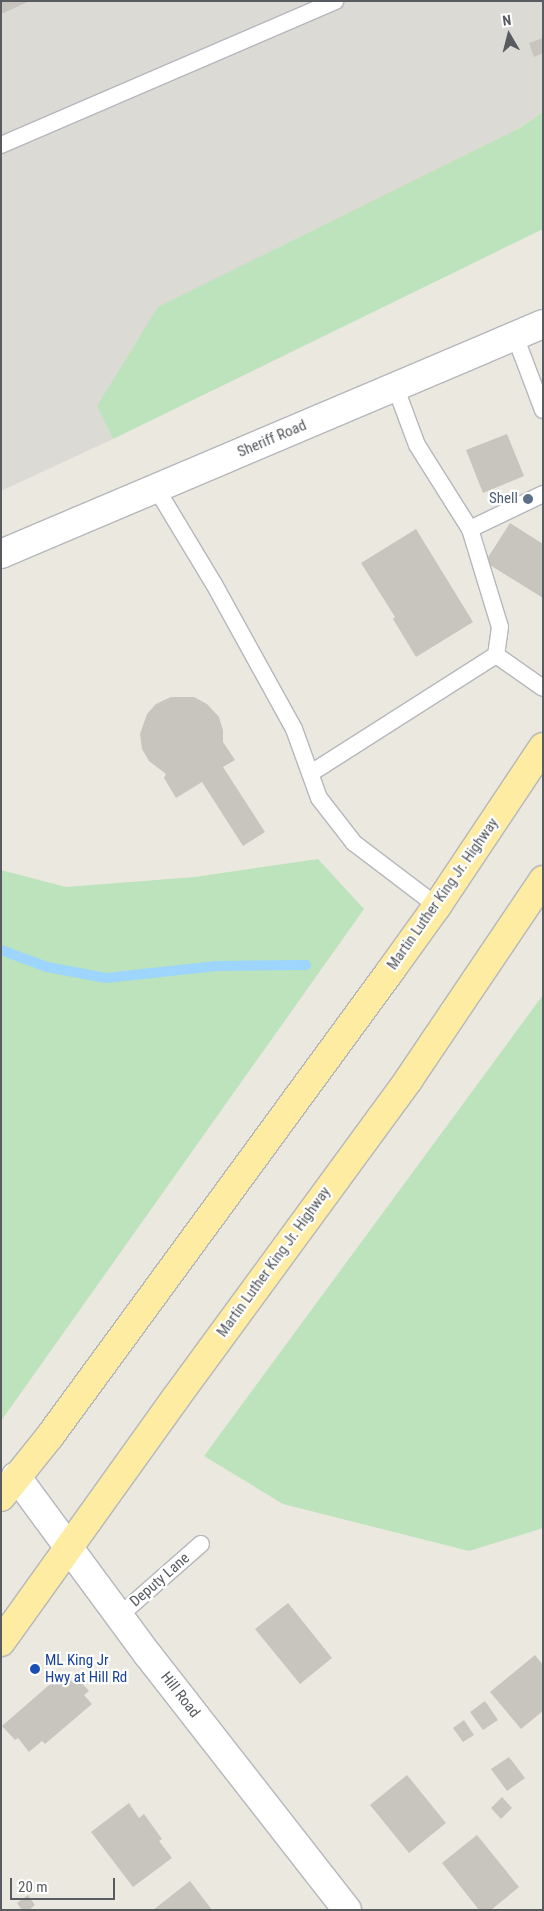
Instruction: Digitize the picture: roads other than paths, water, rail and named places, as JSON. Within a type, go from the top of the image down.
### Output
[{"type":"main road","name":"Sheriff Road","points":[[1,554],[543,324]]},
{"type":"main road","name":"Martin Luther King Jr. Highway","points":[[9,1487],[50,1436],[437,906],[543,747]]},
{"type":"main road","name":"Martin Luther King Jr. Highway","points":[[1,1642],[409,1079],[543,880]]},
{"type":"main road","name":"Hill Road","points":[[9,1487],[69,1547],[119,1616],[347,1910]]},
{"type":"lane","points":[[1,145],[335,1]]},
{"type":"lane","points":[[515,336],[543,410]]},
{"type":"lane","points":[[311,773],[496,655],[500,627],[470,529],[417,445],[395,386]]},
{"type":"lane","points":[[156,488],[214,584],[294,729],[320,798],[354,843],[437,906]]},
{"type":"lane","points":[[470,529],[543,494]]},
{"type":"lane","points":[[496,655],[543,688]]},
{"type":"lane","name":"Deputy Lane","points":[[119,1616],[201,1544]]},
{"type":"waterway","points":[[1,950],[47,967],[106,978],[216,966],[306,965]]},
{"type":"place","name":"Shell","points":[[528,499]]},
{"type":"place","name":"ML King Jr Hwy at Hill Rd","points":[[35,1669]]}]
